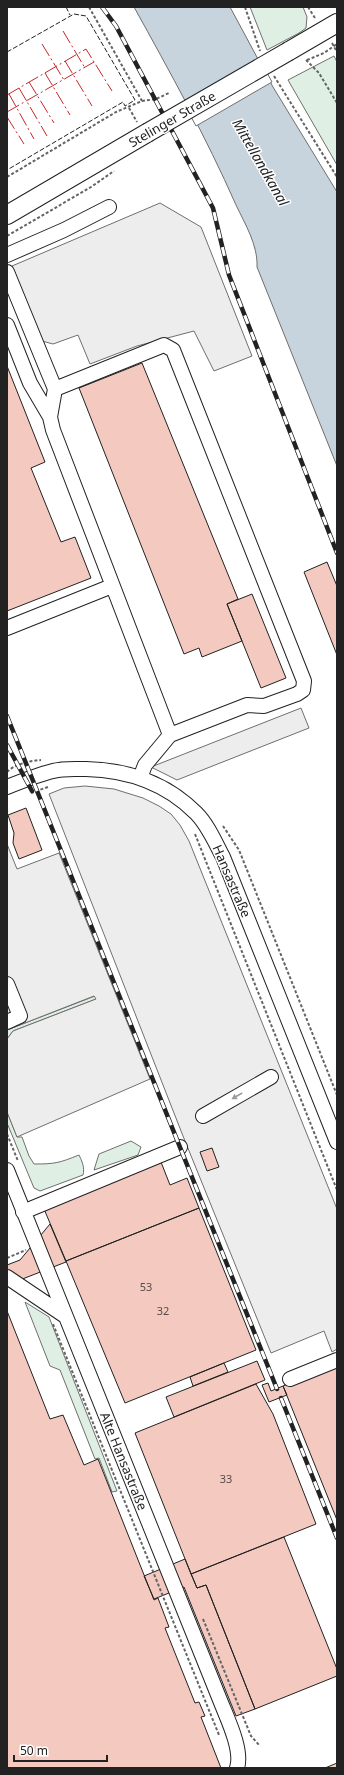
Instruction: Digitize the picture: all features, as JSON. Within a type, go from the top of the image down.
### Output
[{"type":"main road","name":"Stelinger Straße","points":[[7,216],[143,128],[289,51],[337,23]]},
{"type":"street","points":[[7,255],[64,230],[108,207]]},
{"type":"street","points":[[7,272],[54,389],[50,417]]},
{"type":"street","points":[[7,325],[30,383],[50,417],[64,462],[170,735]]},
{"type":"street","points":[[54,389],[164,345],[173,350],[304,681],[303,690],[298,694],[264,706],[247,705],[170,735],[145,765],[140,778]]},
{"type":"street","points":[[7,628],[112,586]]},
{"type":"street","name":"Hansastraße","points":[[7,787],[54,770],[103,770],[120,772],[157,784],[177,797],[196,813],[211,832],[223,857],[337,1142]]},
{"type":"street","points":[[7,984],[20,1016],[7,1022]]},
{"type":"street","points":[[203,1116],[271,1077]]},
{"type":"street","points":[[23,1212],[180,1147]]},
{"type":"street","name":"Alte Hansastraße","points":[[7,1170],[220,1700],[238,1752],[237,1768]]},
{"type":"street","points":[[7,1277],[65,1316]]},
{"type":"street","points":[[290,1378],[337,1360]]},
{"type":"path","points":[[89,7],[142,101]]},
{"type":"path","points":[[245,7],[260,53]]},
{"type":"path","points":[[337,44],[324,53],[306,60],[319,74],[337,102]]},
{"type":"path","points":[[333,46],[337,52]]},
{"type":"path","points":[[271,71],[337,177]]},
{"type":"path","points":[[7,177],[116,112],[129,108],[142,101],[156,99],[169,93]]},
{"type":"path","points":[[129,108],[143,128]]},
{"type":"path","points":[[7,236],[91,187],[116,170]]},
{"type":"path","points":[[7,772],[12,768],[26,762],[46,759]]},
{"type":"path","points":[[26,794],[53,785]]},
{"type":"path","points":[[219,822],[239,850],[337,1095]]},
{"type":"path","points":[[194,831],[337,1190]]},
{"type":"path","points":[[22,1245],[24,1251]]},
{"type":"path","points":[[52,1323],[221,1740]]},
{"type":"green space","points":[[250,7],[303,7],[307,17],[306,28],[267,50]]},
{"type":"green space","points":[[334,56],[337,62],[337,165],[288,80]]},
{"type":"green space","points":[[95,996],[96,999],[13,1031],[7,1039],[7,1030]]},
{"type":"green space","points":[[7,1112],[17,1137],[22,1137],[29,1156],[34,1164],[57,1162],[79,1155],[84,1172],[83,1175],[40,1191],[34,1188],[7,1123]]},
{"type":"green space","points":[[131,1141],[141,1147],[138,1155],[94,1170],[99,1154]]},
{"type":"green space","points":[[25,1302],[49,1317],[117,1491],[112,1492],[99,1458],[95,1459],[60,1370],[50,1366]]},
{"type":"shaded area","points":[[160,203],[201,227],[252,356],[214,371],[194,331],[137,346],[90,364],[78,335],[53,344],[42,341],[12,266]]},
{"type":"shaded area","points":[[301,708],[309,728],[177,780],[151,767]]},
{"type":"shaded area","points":[[85,786],[114,789],[143,798],[159,806],[171,814],[180,825],[189,841],[337,1209],[337,1349],[332,1352],[324,1331],[271,1353],[183,1136],[49,794],[64,788]]},
{"type":"shaded area","points":[[7,844],[17,869],[59,853],[150,1079],[17,1137],[7,1112],[7,1039],[13,1031],[96,999],[94,996],[7,1030]]},
{"type":"water","name":"Mittellandkanal","points":[[134,7],[230,7],[273,87],[337,192],[337,466],[257,267],[257,259],[253,243],[247,227],[200,130]]},
{"type":"pier","points":[[259,58],[272,82],[196,126],[183,102]]},
{"type":"building","points":[[142,363],[238,599],[227,604],[242,641],[202,657],[199,648],[184,654],[79,388]]},
{"type":"building","points":[[7,366],[45,462],[31,468],[61,542],[75,537],[91,578],[7,611]]},
{"type":"building","points":[[327,562],[337,586],[337,655],[304,572]]},
{"type":"building","points":[[252,594],[286,678],[261,688],[227,604]]},
{"type":"building","points":[[26,808],[42,850],[19,859],[13,843],[14,833],[8,815]]},
{"type":"building","points":[[212,1148],[219,1167],[207,1171],[200,1152]]},
{"type":"building","points":[[161,1162],[170,1185],[187,1178],[199,1208],[66,1261],[44,1209]]},
{"type":"building","points":[[199,1208],[256,1350],[125,1403],[66,1261]]},
{"type":"building","points":[[50,1224],[66,1262],[7,1285],[7,1265],[20,1260]]},
{"type":"building","points":[[7,1311],[50,1419],[63,1415],[84,1465],[98,1459],[154,1600],[158,1598],[169,1627],[165,1628],[195,1703],[199,1702],[205,1716],[201,1717],[221,1768],[7,1768]]},
{"type":"building","points":[[257,1361],[265,1380],[174,1417],[166,1397]]},
{"type":"building","points":[[224,1363],[228,1372],[193,1386],[190,1377]]},
{"type":"building","points":[[337,1364],[337,1520],[283,1386]]},
{"type":"building","points":[[268,1383],[271,1391],[283,1386],[287,1395],[269,1402],[262,1385]]},
{"type":"building","points":[[256,1384],[273,1414],[316,1524],[191,1574],[135,1433]]},
{"type":"building","points":[[284,1537],[337,1669],[337,1676],[255,1709],[206,1585],[197,1588],[191,1574]]},
{"type":"building","points":[[185,1559],[197,1588],[206,1585],[255,1709],[236,1716],[184,1587],[154,1599],[144,1576]]},
{"type":"building","points":[[337,1763],[337,1768],[325,1768]]},
{"type":"railway","points":[[102,7],[116,26],[213,208],[229,275],[337,553]]},
{"type":"railway","points":[[7,716],[277,1389]]},
{"type":"railway","points":[[7,745],[32,791]]},
{"type":"railway","points":[[281,1398],[337,1538]]},
{"type":"fence","points":[[66,7],[70,15]]},
{"type":"fence","points":[[7,52],[74,14],[86,16],[135,100],[125,106],[123,102],[7,170]]},
{"type":"power","points":[[63,31],[85,68]]},
{"type":"power","points":[[42,44],[64,80]]},
{"type":"power","points":[[7,95],[86,49],[112,91]]},
{"type":"power","points":[[65,61],[92,106]]},
{"type":"power","points":[[7,112],[94,62]]},
{"type":"power","points":[[45,73],[70,115]]},
{"type":"power","points":[[29,82],[54,123]]},
{"type":"power","points":[[19,88],[47,136]]},
{"type":"power","points":[[9,94],[34,139]]},
{"type":"power","points":[[7,117],[24,144]]}]
